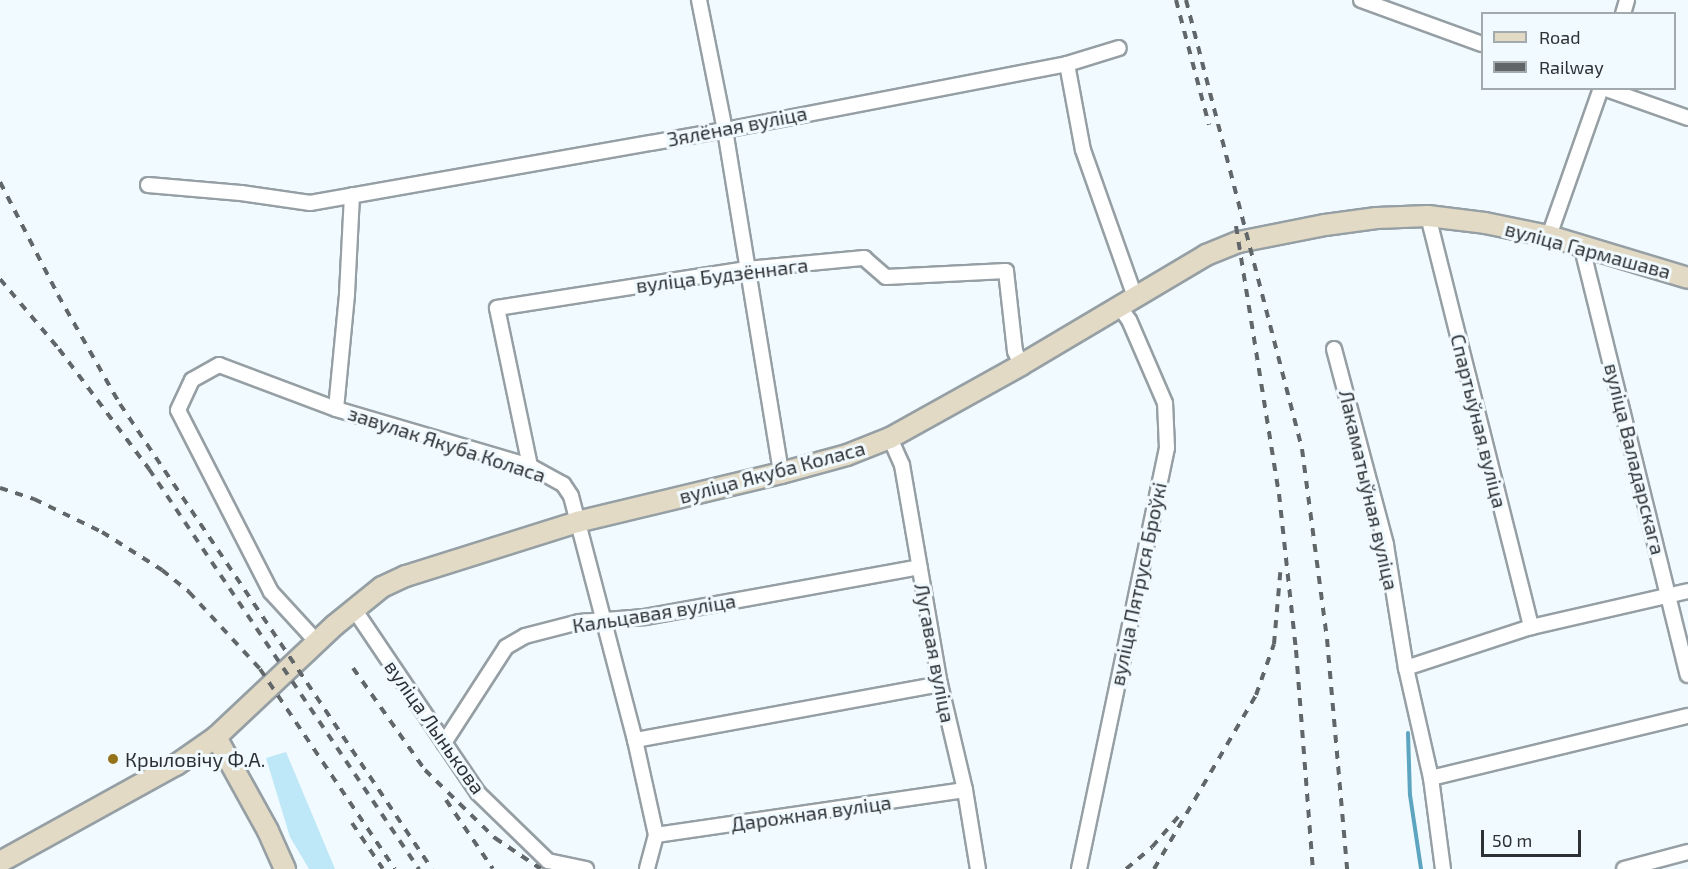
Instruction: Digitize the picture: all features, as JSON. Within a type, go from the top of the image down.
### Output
[{"type":"main road","name":"вуліца Гармашава","points":[[1239,242],[1325,225],[1377,218],[1428,216],[1485,223],[1549,236],[1688,278]]},
{"type":"main road","name":"вуліца Якуба Коласа","points":[[0,862],[176,765],[216,737],[317,642],[382,587],[406,576],[577,522],[848,455],[890,438],[1021,365],[1206,255],[1239,242]]},
{"type":"main road","points":[[216,737],[268,831],[285,869]]},
{"type":"street","points":[[699,0],[725,130],[782,473]]},
{"type":"street","points":[[1361,0],[1481,44]]},
{"type":"street","name":"Зялёная вуліца","points":[[148,185],[241,193],[310,203],[725,130],[1067,64],[1119,48]]},
{"type":"street","name":"вуліца Пятруся Броўкі","points":[[1067,64],[1083,150],[1127,302],[1129,320],[1165,403],[1167,448],[1079,869]]},
{"type":"street","points":[[1549,236],[1601,90]]},
{"type":"street","points":[[1608,90],[1688,118]]},
{"type":"street","points":[[336,409],[347,294],[352,195]]},
{"type":"street","name":"Спартыўная вуліца","points":[[1428,216],[1531,627]]},
{"type":"street","name":"вуліца Валадарскага","points":[[1581,244],[1688,675]]},
{"type":"street","name":"вуліца Будзённага","points":[[530,466],[497,308],[747,269],[864,258],[886,276],[1006,271],[1016,351],[1021,365]]},
{"type":"street","name":"Лакаматыўная вуліца","points":[[1334,349],[1386,545],[1406,668],[1431,778],[1443,869]]},
{"type":"street","name":"завулак Якуба Коласа","points":[[317,642],[271,592],[178,410],[192,380],[219,365],[336,409],[530,466],[563,484],[571,496],[635,740],[656,835],[647,869]]},
{"type":"street","name":"Лугавая вуліца","points":[[890,438],[902,465],[940,684],[965,790],[978,869]]},
{"type":"street","name":"Кальцавая вуліца","points":[[444,743],[506,647],[525,636],[579,622],[645,617],[918,567]]},
{"type":"street","points":[[1406,668],[1531,627],[1688,591]]},
{"type":"street","name":"вуліца Лынькова","points":[[354,609],[478,793],[548,861],[586,869]]},
{"type":"street","points":[[635,740],[940,684]]},
{"type":"street","points":[[1431,778],[1688,716]]},
{"type":"street","name":"Дарожная вуліца","points":[[656,835],[965,790]]},
{"type":"street","points":[[1624,869],[1688,852]]},
{"type":"shaded area","points":[[286,752],[335,869],[309,869],[290,837],[266,758]]},
{"type":"waterway","points":[[1408,733],[1410,795],[1421,869]]},
{"type":"railway","points":[[1176,0],[1209,125]]},
{"type":"railway","points":[[1186,0],[1302,449],[1327,639],[1347,869]]},
{"type":"railway","points":[[0,182],[58,295],[120,404],[432,869]]},
{"type":"railway","points":[[1236,226],[1279,494],[1296,650],[1313,869]]},
{"type":"railway","points":[[0,279],[59,349],[149,469],[419,869]]},
{"type":"railway","points":[[0,488],[34,499],[102,532],[162,570],[189,592],[260,669],[395,869]]},
{"type":"railway","points":[[1154,869],[1256,695],[1274,644],[1281,564]]},
{"type":"railway","points":[[353,668],[425,770],[495,838],[541,869]]},
{"type":"railway","points":[[446,800],[493,869]]},
{"type":"railway","points":[[1126,869],[1152,847],[1178,817]]},
{"type":"railway","points":[[352,823],[383,869]]},
{"type":"place","name":"Крыловічу Ф.А.","points":[[113,759]]}]
